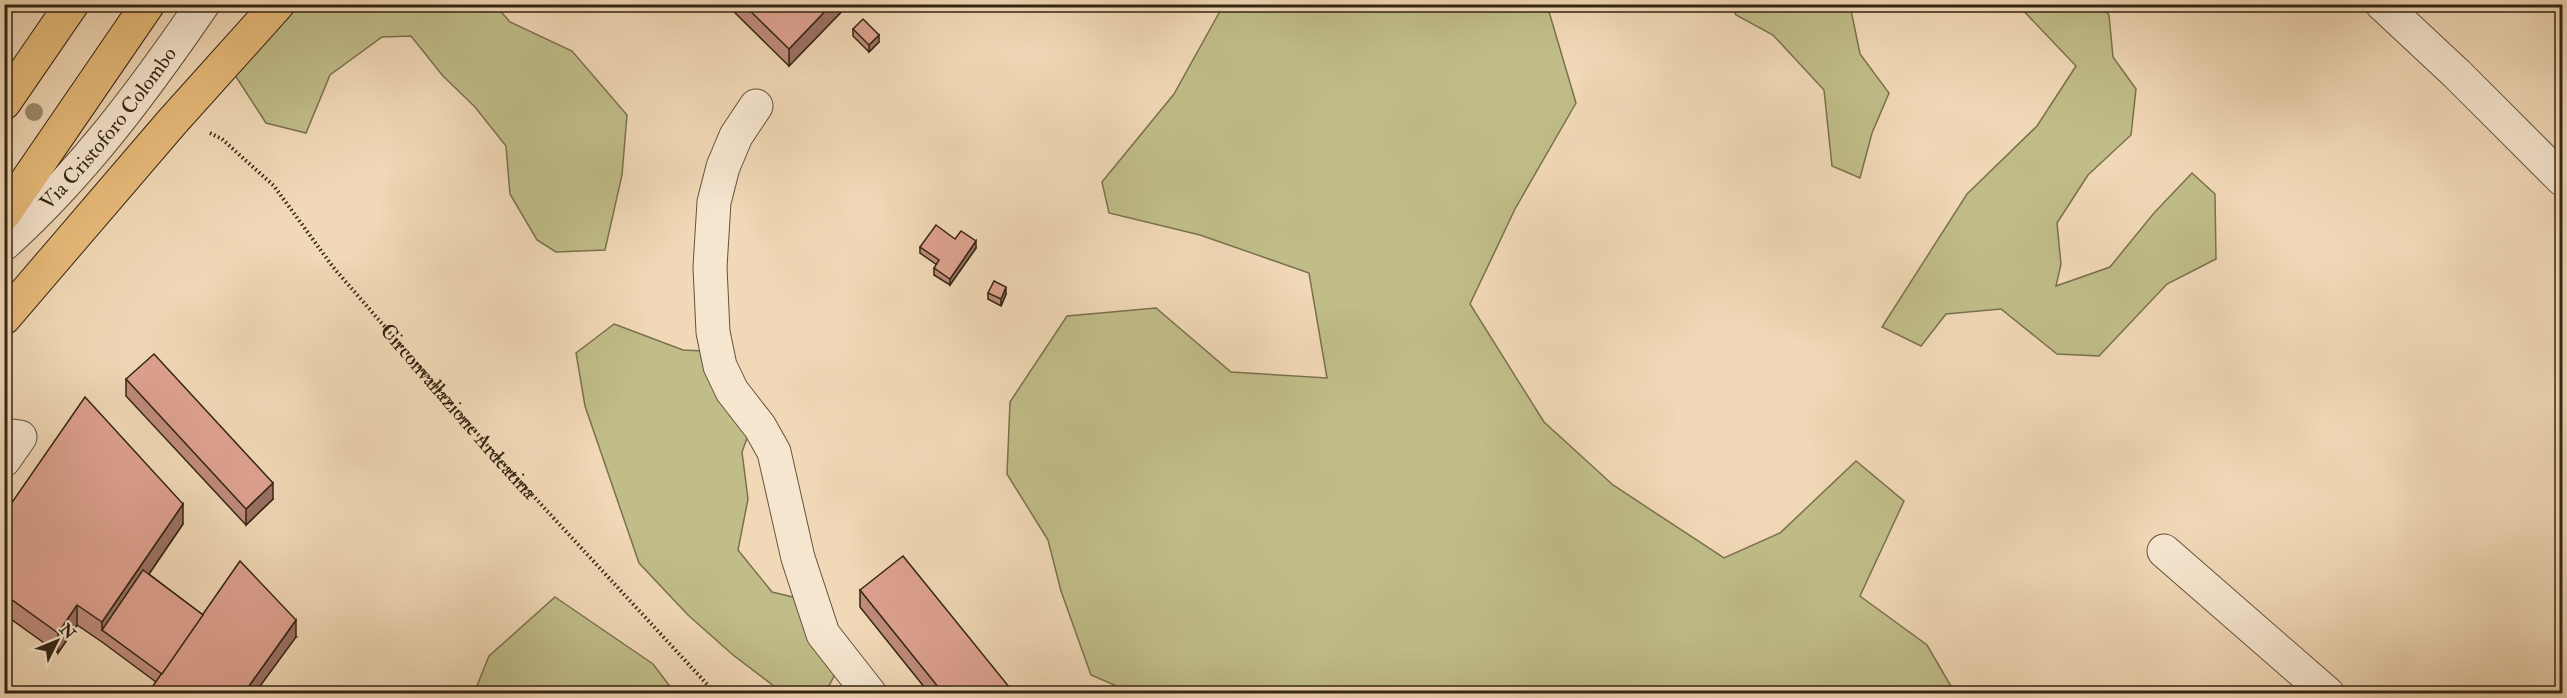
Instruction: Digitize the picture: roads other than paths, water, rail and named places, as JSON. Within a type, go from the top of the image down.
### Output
[{"type":"main road","points":[[4,103],[72,4]]},
{"type":"main road","name":"Via Cristoforo Colombo","points":[[4,214],[148,4]]},
{"type":"main road","points":[[4,318],[172,122],[278,4]]},
{"type":"lane","name":"Via Cristoforo Colombo","points":[[4,244],[46,205],[88,159],[151,80],[203,4]]},
{"type":"lane","points":[[2382,4],[2457,74],[2562,179]]},
{"type":"lane","points":[[756,106],[736,135],[723,167],[714,202],[710,267],[713,332],[720,366],[732,391],[760,428],[774,452],[798,558],[823,634],[870,693]]},
{"type":"lane","points":[[2164,551],[2328,693]]}]
